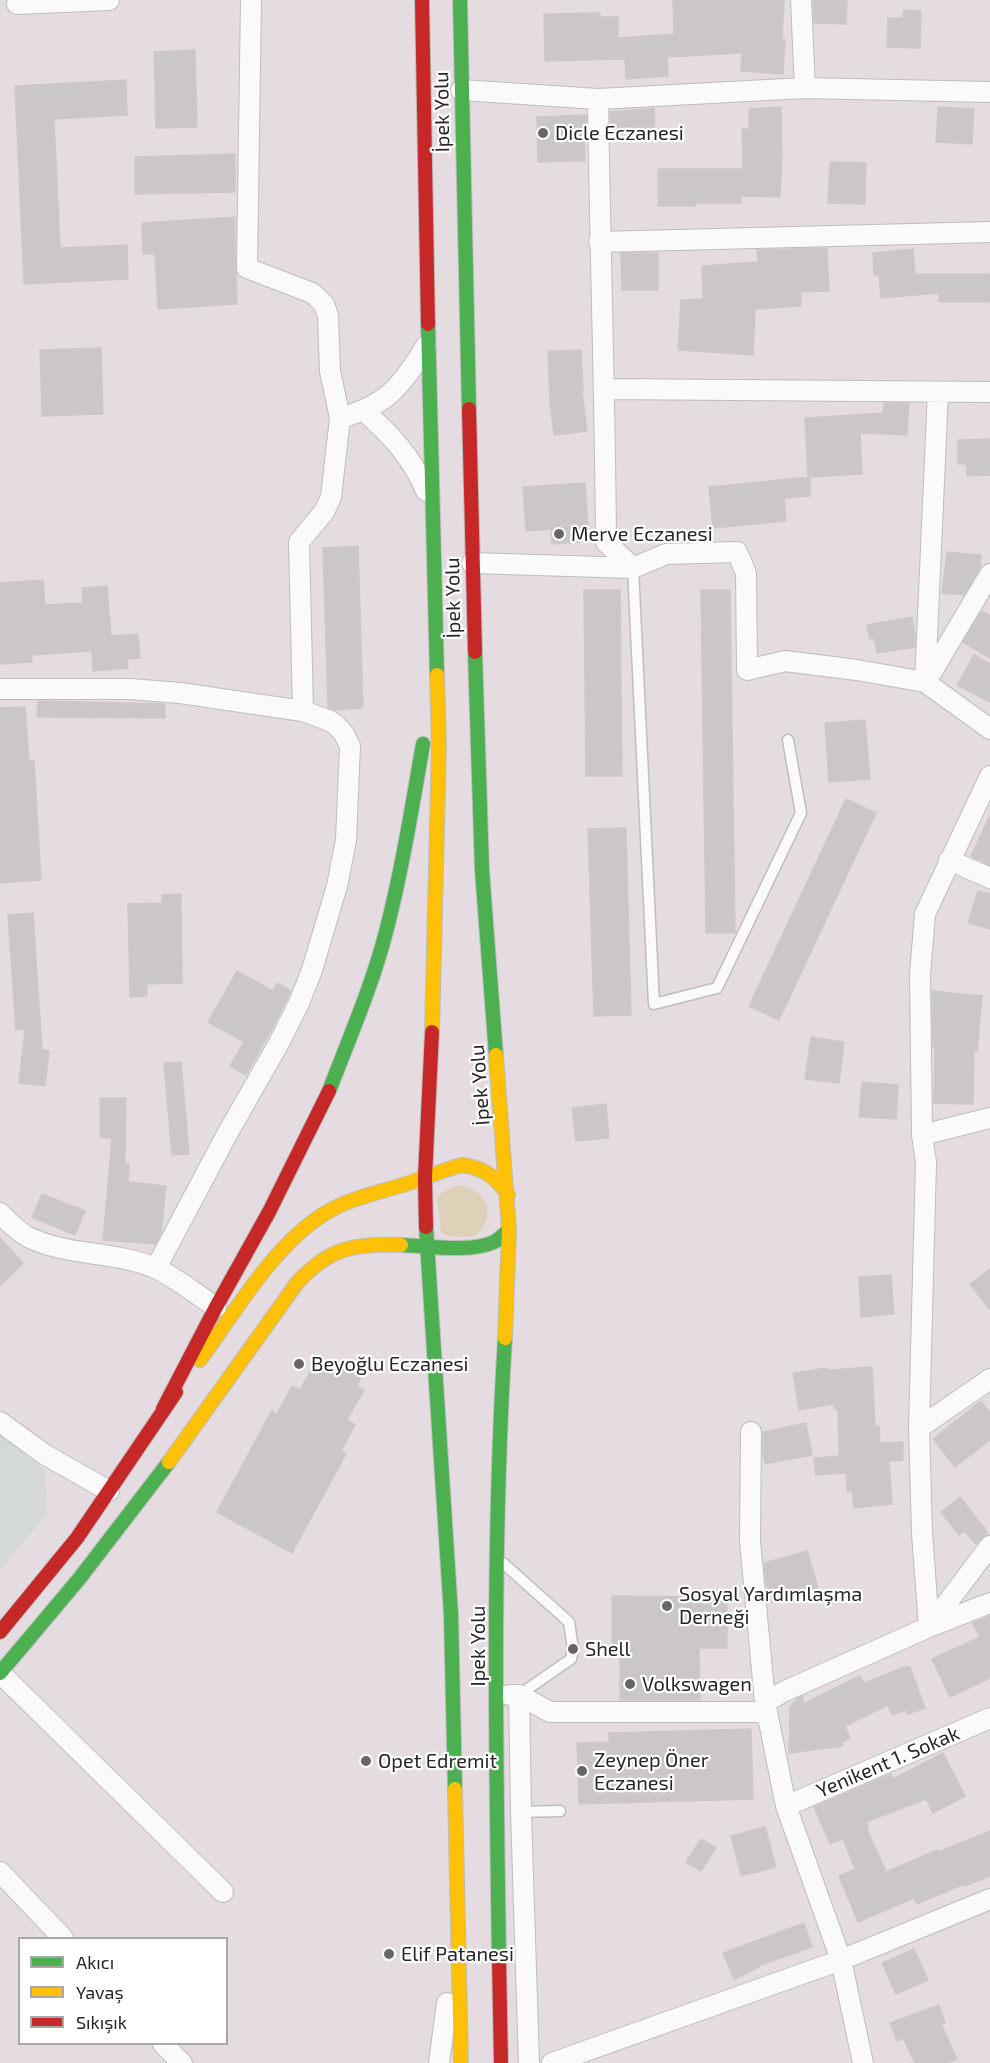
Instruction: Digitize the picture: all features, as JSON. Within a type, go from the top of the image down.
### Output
[{"type":"main road","name":"İpek Yolu","points":[[422,0],[435,659],[439,746],[435,969],[424,1177]]},
{"type":"main road","name":"İpek Yolu","points":[[460,0],[472,563],[482,870],[508,1195]]},
{"type":"main road","points":[[163,1409],[301,1151],[328,1094],[368,990],[386,933],[408,830],[435,659]]},
{"type":"main road","points":[[0,1632],[77,1538],[163,1409],[270,1266],[293,1240],[314,1221],[347,1203],[424,1177],[462,1165],[477,1166],[492,1174],[508,1195],[509,1230],[491,1243],[479,1246],[426,1247],[385,1244],[357,1246],[334,1252],[307,1272],[100,1553],[65,1598],[0,1673]]},
{"type":"main road","points":[[424,1177],[426,1247]]},
{"type":"main road","name":"Ipek Yolu","points":[[501,2063],[497,1814],[497,1558],[500,1423],[508,1297],[509,1230]]},
{"type":"main road","name":"Ipek Yolu","points":[[426,1247],[451,1615],[461,2063]]},
{"type":"street","points":[[12,4],[109,0]]},
{"type":"street","points":[[251,0],[247,268],[312,293],[324,304],[328,316],[330,371],[340,418],[331,497],[324,512],[299,542],[303,711]]},
{"type":"street","points":[[801,0],[806,88]]},
{"type":"street","points":[[461,90],[598,99],[806,88],[990,92]]},
{"type":"street","points":[[598,99],[606,542],[633,568]]},
{"type":"street","points":[[600,242],[990,232]]},
{"type":"street","points":[[340,418],[364,411],[384,399],[402,381],[428,343]]},
{"type":"street","points":[[605,388],[990,392]]},
{"type":"street","points":[[925,682],[938,392]]},
{"type":"street","points":[[364,411],[391,434],[404,451],[418,472],[432,506]]},
{"type":"street","points":[[472,563],[633,568],[666,554],[737,552],[746,573],[747,670],[785,661],[925,682],[990,729]]},
{"type":"street","points":[[925,682],[990,574]]},
{"type":"street","points":[[0,689],[131,689],[180,693],[303,711],[337,726],[350,746],[346,840],[337,886],[312,970],[279,1043],[221,1145],[156,1268]]},
{"type":"street","points":[[929,1627],[922,1533],[919,1428],[926,1162],[922,1136],[920,974],[925,914],[990,776]]},
{"type":"street","points":[[949,860],[990,879]]},
{"type":"street","points":[[922,1136],[990,1118]]},
{"type":"street","points":[[0,1213],[26,1236],[42,1242],[61,1248],[129,1259],[156,1268],[216,1307]]},
{"type":"street","points":[[919,1428],[990,1379]]},
{"type":"street","points":[[0,1422],[44,1455],[109,1491]]},
{"type":"street","points":[[751,1432],[750,1541],[766,1707],[786,1806],[841,1960],[863,2063]]},
{"type":"street","points":[[929,1627],[990,1546]]},
{"type":"street","points":[[498,1695],[519,1695],[550,1712],[766,1707],[784,1691],[929,1627],[990,1603]]},
{"type":"street","points":[[0,1673],[223,1892]]},
{"type":"street","points":[[519,1695],[529,2063]]},
{"type":"street","name":"Yenikent 1. Sokak","points":[[786,1806],[990,1718]]},
{"type":"street","points":[[0,1872],[62,1937]]},
{"type":"street","points":[[552,2063],[841,1960],[990,1899]]},
{"type":"street","points":[[439,2063],[458,1923]]},
{"type":"street","points":[[165,2045],[182,2063]]},
{"type":"lane","points":[[633,568],[654,1004],[717,988],[801,813],[788,740]]},
{"type":"lane","points":[[497,1558],[569,1622],[573,1649],[571,1659],[519,1695]]},
{"type":"lane","points":[[497,1814],[560,1812]]},
{"type":"shaded area","points":[[458,1185],[466,1186],[478,1193],[486,1204],[488,1211],[484,1226],[474,1236],[452,1237],[441,1232],[437,1199],[442,1192]]},
{"type":"shaded area","points":[[0,1435],[45,1470],[47,1514],[0,1570]]},
{"type":"building","points":[[673,0],[784,0],[783,74],[741,71],[742,53],[667,57],[668,76],[626,79],[625,59],[545,61],[544,14],[600,13],[600,17],[618,17],[618,38],[674,34]]},
{"type":"building","points":[[813,0],[847,0],[846,24],[814,23]]},
{"type":"building","points":[[904,10],[921,11],[920,48],[887,47],[888,18],[903,18]]},
{"type":"building","points":[[195,50],[197,127],[156,128],[154,52]]},
{"type":"building","points":[[126,80],[127,115],[54,119],[60,248],[127,245],[128,279],[24,284],[15,86]]},
{"type":"building","points":[[781,107],[780,197],[741,196],[741,203],[658,206],[658,169],[743,169],[742,129],[749,129],[749,109]]},
{"type":"building","points":[[938,107],[974,109],[972,144],[936,142]]},
{"type":"building","points":[[654,108],[655,133],[636,134],[636,129],[611,131],[610,112]]},
{"type":"building","points":[[586,115],[585,161],[538,162],[537,117]]},
{"type":"building","points":[[235,154],[235,192],[135,194],[135,157]]},
{"type":"building","points":[[830,162],[866,163],[865,204],[828,203]]},
{"type":"building","points":[[235,217],[237,304],[158,309],[155,254],[143,254],[142,223]]},
{"type":"building","points":[[827,248],[829,291],[801,292],[801,306],[755,309],[753,355],[678,350],[681,300],[703,299],[702,266],[758,262],[757,250]]},
{"type":"building","points":[[913,249],[915,274],[990,274],[990,302],[939,302],[939,293],[881,298],[879,274],[874,275],[873,253]]},
{"type":"building","points":[[621,253],[658,253],[658,290],[622,290]]},
{"type":"building","points":[[101,348],[103,414],[42,416],[40,350]]},
{"type":"building","points":[[581,350],[582,391],[587,431],[554,435],[548,351]]},
{"type":"building","points":[[884,403],[909,403],[907,435],[860,433],[862,474],[808,477],[805,418],[883,413]]},
{"type":"building","points":[[990,439],[990,475],[967,476],[966,464],[958,464],[958,440]]},
{"type":"building","points":[[810,477],[810,496],[784,498],[786,521],[713,528],[709,487]]},
{"type":"building","points":[[585,483],[588,529],[579,530],[580,542],[552,544],[551,529],[526,531],[523,487]]},
{"type":"building","points":[[358,546],[363,708],[334,710],[328,708],[323,548]]},
{"type":"building","points":[[947,552],[981,555],[980,568],[964,595],[942,593]]},
{"type":"building","points":[[43,580],[45,605],[83,603],[82,588],[107,586],[111,636],[138,634],[140,658],[127,659],[128,668],[93,671],[92,651],[32,655],[32,662],[0,664],[0,583]]},
{"type":"building","points":[[584,590],[620,590],[622,776],[586,776]]},
{"type":"building","points":[[701,590],[730,590],[735,933],[706,933]]},
{"type":"building","points":[[982,611],[990,616],[990,658],[963,642]]},
{"type":"building","points":[[912,617],[915,647],[877,653],[874,638],[870,639],[867,625]]},
{"type":"building","points":[[974,655],[990,664],[990,702],[957,685]]},
{"type":"building","points":[[38,701],[165,704],[165,718],[37,717]]},
{"type":"building","points":[[25,707],[29,761],[34,760],[41,880],[0,883],[0,708]]},
{"type":"building","points":[[865,720],[870,779],[829,782],[825,723]]},
{"type":"building","points":[[846,799],[876,813],[779,1020],[749,1006]]},
{"type":"building","points":[[990,815],[990,865],[971,856]]},
{"type":"building","points":[[626,828],[631,1015],[594,1016],[588,829]]},
{"type":"building","points":[[978,891],[990,894],[990,929],[968,923]]},
{"type":"building","points":[[181,894],[182,983],[147,984],[147,996],[130,997],[128,904],[162,903],[162,895]]},
{"type":"building","points":[[33,913],[42,1050],[49,1051],[45,1086],[19,1083],[25,1029],[16,1030],[8,915]]},
{"type":"building","points":[[237,971],[273,991],[277,983],[291,991],[246,1075],[230,1066],[244,1042],[208,1022]]},
{"type":"building","points":[[932,991],[982,996],[977,1051],[974,1051],[973,1104],[934,1103],[935,1047],[933,1047]]},
{"type":"building","points":[[811,1037],[844,1042],[839,1083],[805,1079]]},
{"type":"building","points":[[181,1062],[189,1154],[172,1155],[164,1063]]},
{"type":"building","points":[[862,1082],[898,1085],[896,1119],[859,1117]]},
{"type":"building","points":[[100,1098],[126,1098],[125,1163],[129,1164],[128,1182],[166,1186],[161,1233],[155,1244],[103,1240],[112,1138],[100,1137]]},
{"type":"building","points":[[606,1104],[609,1138],[576,1141],[572,1108]]},
{"type":"building","points":[[42,1194],[85,1211],[75,1235],[32,1217]]},
{"type":"building","points":[[0,1238],[23,1263],[0,1286]]},
{"type":"building","points":[[990,1269],[990,1310],[970,1284]]},
{"type":"building","points":[[891,1275],[894,1314],[861,1317],[859,1277]]},
{"type":"building","points":[[328,1359],[361,1377],[357,1386],[364,1390],[347,1420],[355,1425],[341,1451],[346,1454],[292,1553],[217,1512],[272,1410],[276,1415],[292,1386],[300,1390],[315,1363],[323,1367]]},
{"type":"building","points":[[872,1367],[875,1426],[879,1426],[880,1443],[903,1442],[903,1460],[889,1461],[892,1504],[854,1508],[852,1491],[847,1491],[846,1473],[816,1475],[814,1458],[839,1456],[838,1409],[834,1409],[834,1404],[799,1410],[793,1373],[827,1368],[828,1370]]},
{"type":"building","points":[[981,1401],[990,1413],[990,1440],[955,1467],[933,1439]]},
{"type":"building","points":[[806,1423],[812,1455],[765,1464],[763,1432]]},
{"type":"building","points":[[960,1497],[988,1533],[976,1544],[964,1531],[959,1535],[941,1512]]},
{"type":"building","points":[[807,1551],[818,1588],[772,1602],[766,1582],[764,1563]]},
{"type":"building","points":[[612,1596],[727,1597],[727,1648],[699,1648],[700,1700],[620,1700],[620,1647],[612,1647]]},
{"type":"building","points":[[990,1616],[990,1678],[950,1697],[932,1659],[980,1637],[973,1623]]},
{"type":"building","points":[[904,1667],[910,1667],[925,1708],[908,1714],[906,1710],[892,1715],[888,1705],[845,1726],[850,1738],[842,1742],[843,1746],[789,1753],[790,1707],[797,1699],[803,1696],[803,1704],[860,1676],[864,1683]]},
{"type":"building","points":[[751,1729],[753,1799],[579,1804],[577,1743],[609,1742],[609,1733]]},
{"type":"building","points":[[943,1753],[965,1796],[933,1813],[926,1799],[866,1822],[869,1828],[867,1829],[886,1872],[990,1831],[990,1876],[965,1886],[964,1884],[917,1904],[914,1898],[858,1922],[839,1876],[855,1869],[843,1839],[830,1844],[814,1807],[891,1774],[893,1779]]},
{"type":"building","points":[[765,1827],[776,1867],[741,1876],[731,1836]]},
{"type":"building","points":[[701,1839],[716,1848],[701,1871],[686,1862]]},
{"type":"building","points":[[804,1923],[812,1947],[758,1966],[734,1979],[723,1953]]},
{"type":"building","points":[[914,1949],[928,1980],[896,1994],[882,1963]]},
{"type":"building","points":[[939,2005],[945,2023],[941,2024],[957,2059],[947,2063],[915,2063],[903,2038],[897,2041],[890,2023]]},
{"type":"traffic: fast","points":[[460,0],[469,409]]},
{"type":"traffic: fast","points":[[428,324],[437,675]]},
{"type":"traffic: fast","points":[[475,652],[482,870],[496,1055]]},
{"type":"traffic: fast","points":[[329,1091],[367,992],[386,932],[402,862],[423,744]]},
{"type":"traffic: fast","points":[[426,1227],[451,1615],[455,1789]]},
{"type":"traffic: fast","points":[[401,1245],[473,1247],[494,1242],[509,1230]]},
{"type":"traffic: fast","points":[[499,1959],[497,1571],[505,1338]]},
{"type":"traffic: fast","points":[[0,1673],[79,1579],[169,1462]]},
{"type":"traffic: slow","points":[[432,1032],[439,746],[437,675]]},
{"type":"traffic: slow","points":[[496,1055],[509,1230],[505,1338]]},
{"type":"traffic: slow","points":[[200,1360],[241,1301],[272,1262],[305,1227],[334,1208],[462,1165],[477,1168],[489,1174],[508,1195]]},
{"type":"traffic: slow","points":[[169,1462],[297,1283],[309,1271],[320,1262],[343,1250],[369,1245],[401,1245]]},
{"type":"traffic: slow","points":[[455,1789],[461,2063]]},
{"type":"traffic: jam","points":[[422,0],[428,324]]},
{"type":"traffic: jam","points":[[469,409],[475,652]]},
{"type":"traffic: jam","points":[[426,1227],[425,1177],[432,1032]]},
{"type":"traffic: jam","points":[[163,1409],[269,1212],[329,1091]]},
{"type":"traffic: jam","points":[[0,1632],[77,1538],[176,1392]]},
{"type":"traffic: jam","points":[[499,1959],[501,2063]]},
{"type":"place","name":"Dicle Eczanesi","points":[[543,133]]},
{"type":"place","name":"Merve Eczanesi","points":[[559,534]]},
{"type":"place","name":"Beyoğlu Eczanesi","points":[[299,1364]]},
{"type":"place","name":"Sosyal Yardımlaşma Derneği","points":[[667,1606]]},
{"type":"place","name":"Shell","points":[[573,1649]]},
{"type":"place","name":"Volkswagen","points":[[630,1684]]},
{"type":"place","name":"Opet Edremit","points":[[366,1761]]},
{"type":"place","name":"Zeynep Öner Eczanesi","points":[[582,1771]]},
{"type":"place","name":"Elif Patanesi","points":[[389,1954]]}]
